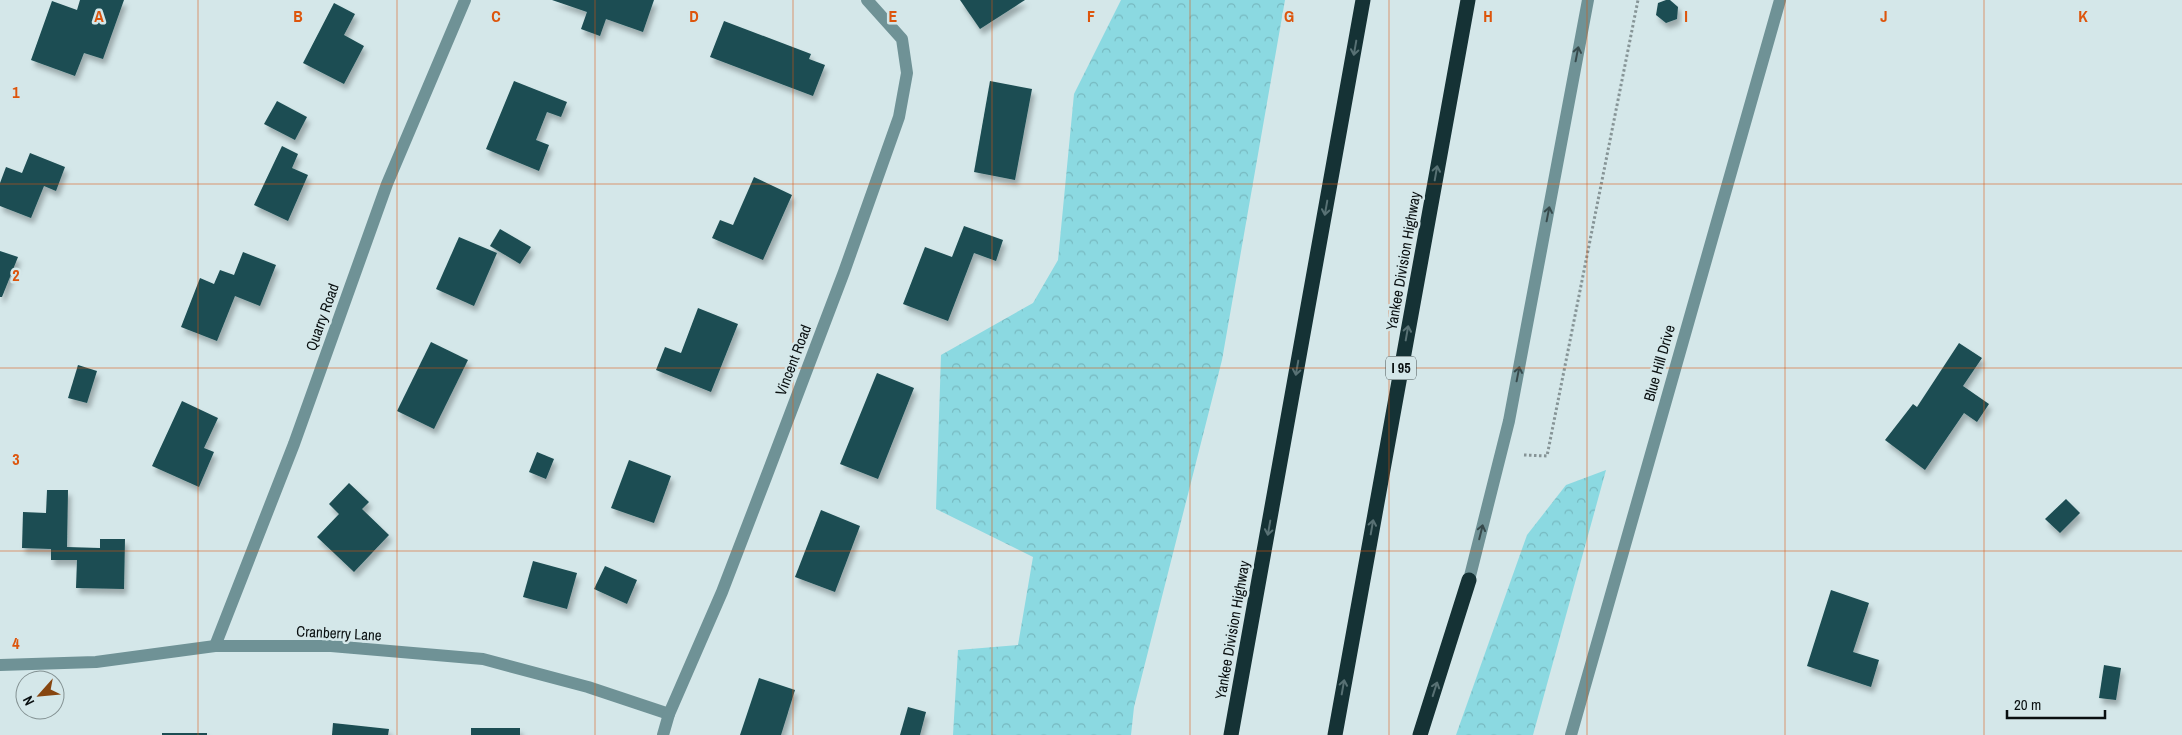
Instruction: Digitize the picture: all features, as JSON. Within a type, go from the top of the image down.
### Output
[{"type":"highway","name":"Yankee Division Highway","points":[[1231,735],[1363,0]]},
{"type":"highway","name":"Yankee Division Highway","points":[[1334,735],[1468,0]]},
{"type":"highway","points":[[1420,735],[1470,580]]},
{"type":"street","name":"Quarry Road","points":[[216,646],[294,444],[387,184],[465,0]]},
{"type":"street","name":"Vincent Road","points":[[663,735],[669,714],[722,592],[844,272],[899,117],[907,73],[902,39],[867,0]]},
{"type":"street","points":[[1470,580],[1509,421],[1588,0]]},
{"type":"street","name":"Blue Hill Drive","points":[[1570,735],[1780,0]]},
{"type":"street","name":"Cranberry Lane","points":[[0,665],[96,662],[216,646],[331,646],[483,659],[588,687],[669,714]]},
{"type":"path","points":[[1501,454],[1547,456],[1638,0]]},
{"type":"green space","points":[[1121,0],[1285,0],[1222,360],[1134,707],[1131,735],[953,735],[958,650],[1018,645],[1033,557],[936,509],[941,355],[1033,303],[1058,260],[1074,94]]},
{"type":"green space","points":[[1606,470],[1533,735],[1456,735],[1527,535],[1566,485]]},
{"type":"building","points":[[80,0],[124,0],[103,59],[84,53],[75,76],[31,60],[52,1],[77,10]]},
{"type":"building","points":[[552,0],[654,0],[643,32],[606,19],[600,36],[581,29],[587,12]]},
{"type":"building","points":[[960,0],[1025,0],[980,29]]},
{"type":"building","points":[[1670,0],[1678,7],[1677,19],[1666,23],[1656,15],[1658,3]]},
{"type":"building","points":[[334,3],[355,14],[344,35],[364,46],[344,84],[303,63]]},
{"type":"building","points":[[724,21],[811,54],[809,59],[825,65],[813,96],[710,57]]},
{"type":"building","points":[[514,81],[567,102],[561,117],[547,112],[536,140],[549,145],[539,171],[486,149]]},
{"type":"building","points":[[990,81],[1032,89],[1015,180],[974,172]]},
{"type":"building","points":[[277,101],[307,117],[295,140],[264,124]]},
{"type":"building","points":[[282,146],[298,154],[292,168],[308,175],[288,221],[254,205]]},
{"type":"building","points":[[30,153],[65,167],[56,191],[44,186],[31,218],[0,206],[0,183],[6,167],[22,173]]},
{"type":"building","points":[[754,177],[792,195],[763,260],[712,238],[720,220],[733,225]]},
{"type":"building","points":[[964,226],[1003,240],[996,261],[974,253],[948,321],[903,304],[925,247],[952,257]]},
{"type":"building","points":[[500,229],[531,247],[520,264],[490,246]]},
{"type":"building","points":[[459,237],[497,253],[474,306],[436,289]]},
{"type":"building","points":[[0,251],[18,257],[2,297],[0,297]]},
{"type":"building","points":[[243,252],[276,265],[260,306],[235,296],[217,341],[181,327],[200,278],[214,284],[220,270],[234,275]]},
{"type":"building","points":[[698,308],[738,324],[711,392],[656,370],[665,347],[681,353]]},
{"type":"building","points":[[431,342],[468,360],[434,429],[397,411]]},
{"type":"building","points":[[1959,343],[1982,358],[1963,386],[1989,404],[1977,422],[1964,413],[1925,470],[1885,440],[1913,404],[1917,407]]},
{"type":"building","points":[[78,365],[97,371],[87,403],[68,398]]},
{"type":"building","points":[[877,373],[914,388],[878,479],[840,464]]},
{"type":"building","points":[[182,401],[218,418],[204,448],[214,452],[199,487],[152,466]]},
{"type":"building","points":[[537,452],[554,459],[546,479],[529,472]]},
{"type":"building","points":[[629,460],[671,476],[654,523],[611,508]]},
{"type":"building","points":[[349,483],[369,502],[362,509],[389,535],[354,572],[317,537],[339,514],[329,504]]},
{"type":"building","points":[[47,490],[68,490],[67,547],[100,548],[100,539],[125,539],[124,589],[76,588],[77,560],[51,560],[51,549],[22,548],[23,512],[46,513]]},
{"type":"building","points":[[2066,499],[2080,513],[2060,533],[2045,519]]},
{"type":"building","points":[[821,510],[860,526],[835,592],[795,577]]},
{"type":"building","points":[[533,561],[577,573],[567,609],[523,597]]},
{"type":"building","points":[[605,566],[637,580],[627,604],[594,589]]},
{"type":"building","points":[[1831,590],[1869,603],[1853,652],[1879,660],[1871,687],[1807,666]]},
{"type":"building","points":[[2104,665],[2121,668],[2116,700],[2099,698]]},
{"type":"building","points":[[759,678],[795,690],[781,735],[740,735]]},
{"type":"building","points":[[908,707],[926,712],[920,735],[900,735]]},
{"type":"building","points":[[333,723],[389,729],[388,735],[332,735]]},
{"type":"building","points":[[471,728],[520,728],[520,735],[471,735]]},
{"type":"building","points":[[162,733],[207,733],[207,735],[162,735]]}]
